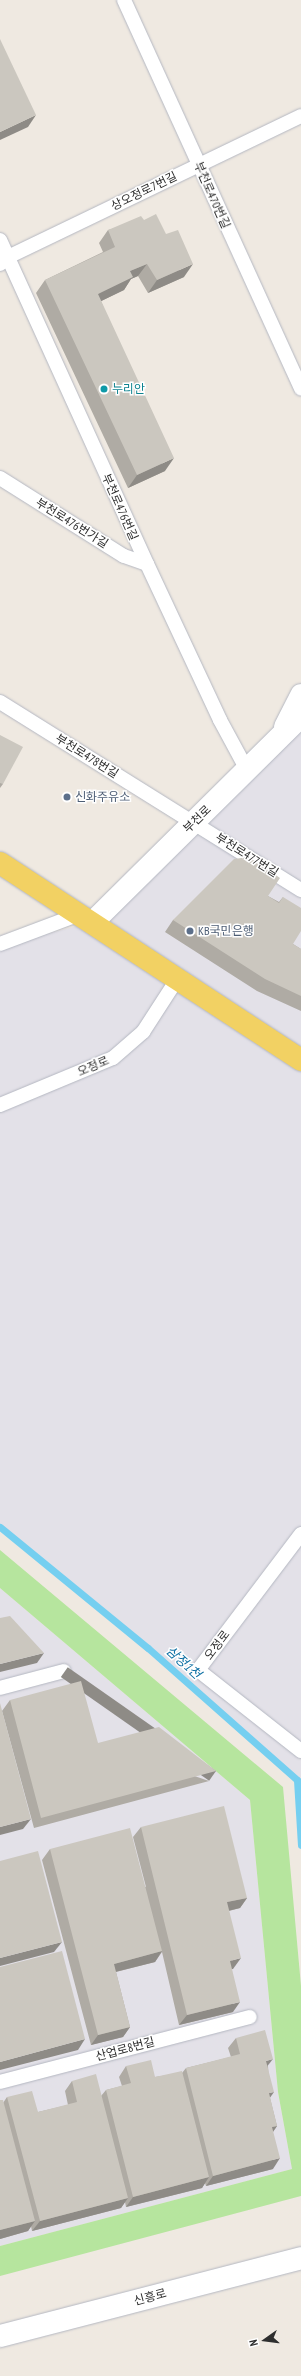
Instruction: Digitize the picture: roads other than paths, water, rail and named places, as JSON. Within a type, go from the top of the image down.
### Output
[{"type":"main road","points":[[0,863],[87,918],[301,1060]]},
{"type":"street","points":[[281,737],[301,695]]},
{"type":"street","name":"부천로","points":[[87,918],[194,821],[301,716]]},
{"type":"street","points":[[281,737],[301,725]]},
{"type":"street","name":"신흥로","points":[[0,2336],[301,2258]]},
{"type":"lane","name":"부천로470번길","points":[[124,0],[301,389]]},
{"type":"lane","name":"상오정로7번길","points":[[4,260],[301,116]]},
{"type":"lane","name":"부천로476번길","points":[[0,240],[4,260],[220,720],[247,770]]},
{"type":"lane","name":"부천로476번가길","points":[[0,478],[124,556],[146,564]]},
{"type":"lane","name":"부천로478번길","points":[[0,702],[194,821]]},
{"type":"lane","name":"부천로477번길","points":[[194,821],[301,890]]},
{"type":"lane","points":[[0,944],[87,918]]},
{"type":"lane","name":"오정로","points":[[0,1105],[113,1058],[144,1032],[178,978]]},
{"type":"lane","name":"오정로","points":[[301,1534],[198,1670],[301,1751]]},
{"type":"lane","points":[[0,1688],[64,1671]]},
{"type":"lane","name":"산업로8번길","points":[[0,2082],[250,2017]]},
{"type":"waterway","name":"삼정1천","points":[[0,1527],[148,1648],[297,1780],[301,1845]]},
{"type":"place","name":"누리안","points":[[104,389]]},
{"type":"place","name":"신화주유소","points":[[67,797]]},
{"type":"place","name":"KB국민은행","points":[[190,931]]}]
